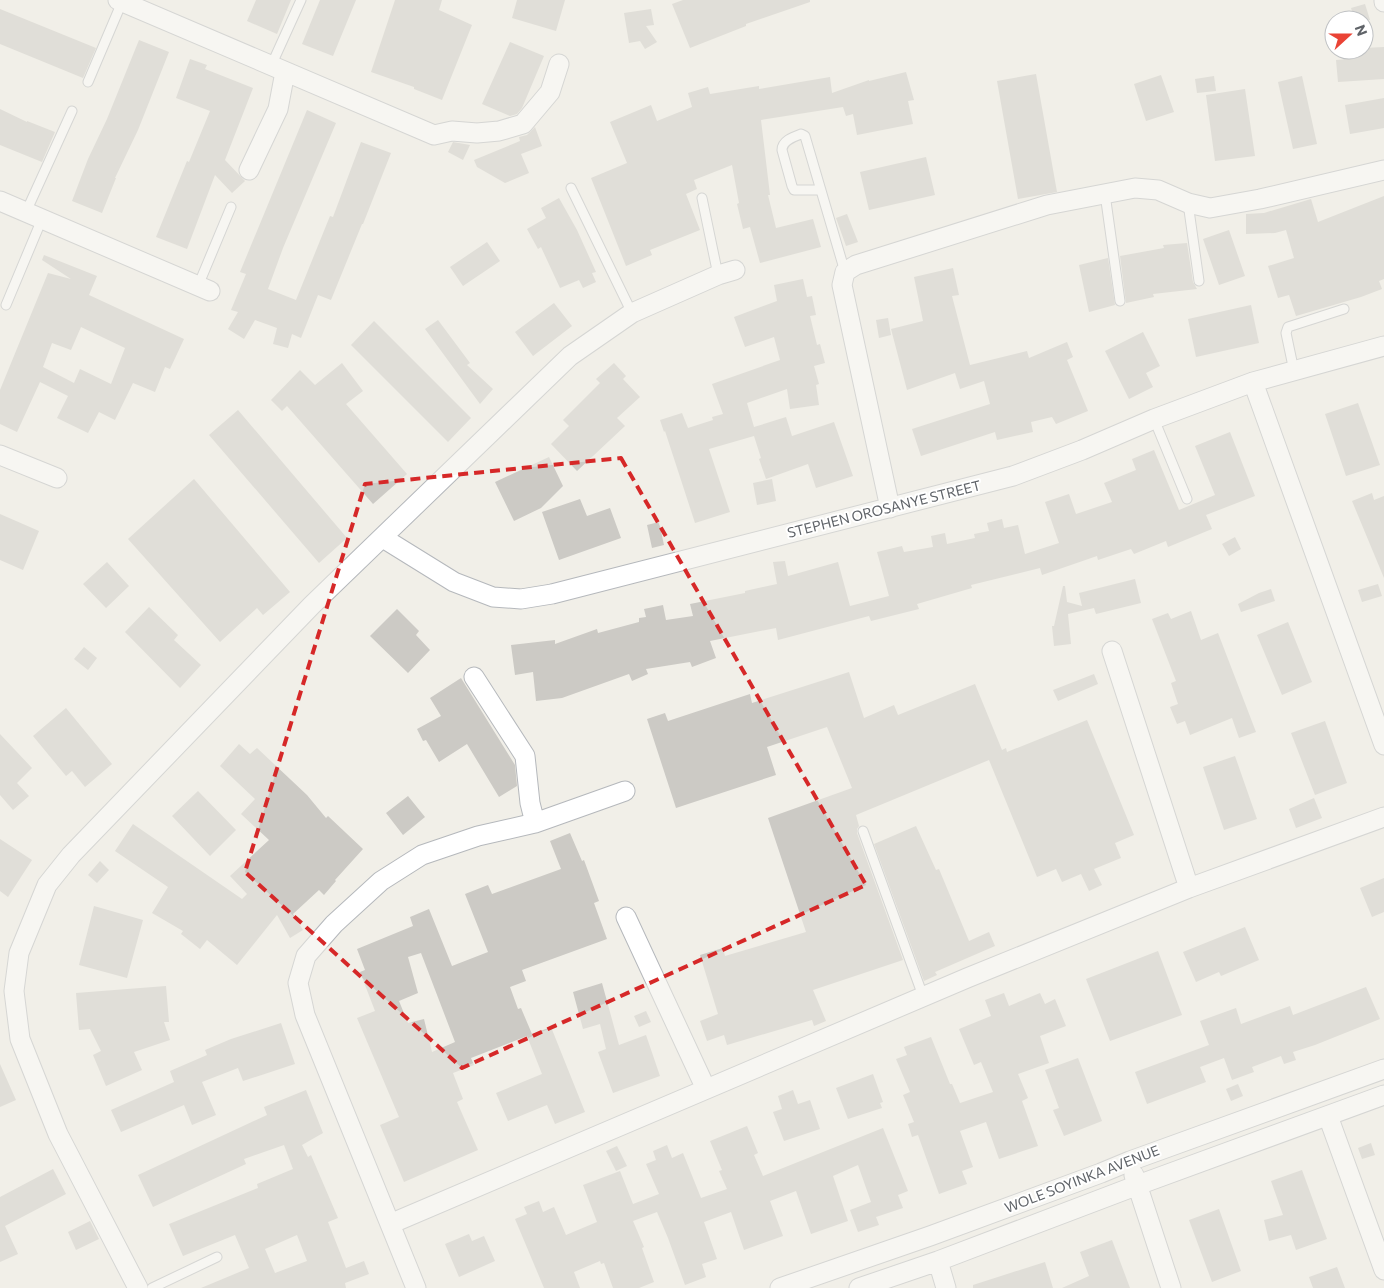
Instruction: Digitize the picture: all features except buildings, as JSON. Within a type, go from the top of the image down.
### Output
[{"type":"street","points":[[120,1],[434,135],[452,131],[477,133],[498,131],[523,124],[550,92],[559,64]]},
{"type":"street","points":[[249,170],[278,109],[278,69]]},
{"type":"street","points":[[890,508],[842,286],[846,272],[856,264],[1047,205],[1135,188],[1158,190],[1188,203],[1210,208],[1260,199],[1384,170]]},
{"type":"street","points":[[0,201],[204,289]]},
{"type":"street","points":[[138,1288],[58,1134],[20,1039],[14,992],[19,953],[48,885],[70,855],[312,605],[570,356],[632,313],[727,272]]},
{"type":"street","name":"STEPHEN OROSANYE STREET","points":[[383,538],[454,582],[493,597],[521,599],[552,594],[1013,476],[1082,450],[1154,419],[1253,382],[1384,346]]},
{"type":"street","points":[[1253,382],[1384,746]]},
{"type":"street","points":[[0,455],[57,478]]},
{"type":"street","points":[[1112,651],[1189,888]]},
{"type":"street","points":[[474,677],[525,756],[530,803],[535,823]]},
{"type":"street","points":[[416,1288],[305,1014],[298,983],[306,956],[334,924],[381,881],[422,855],[478,836],[535,823],[625,791]]},
{"type":"street","points":[[390,1224],[923,996],[1189,888],[1384,817]]},
{"type":"street","points":[[626,917],[706,1089]]},
{"type":"street","name":"WOLE SOYINKA AVENUE","points":[[780,1288],[930,1236],[1384,1069]]},
{"type":"street","name":"WOLE SOYINKA AVENUE","points":[[859,1288],[938,1261],[1384,1095]]},
{"type":"street","points":[[1328,1116],[1384,1270]]},
{"type":"street","points":[[1130,1161],[1171,1288]]},
{"type":"street","points":[[938,1261],[946,1288]]},
{"type":"lane","points":[[278,69],[301,0]]},
{"type":"lane","points":[[88,82],[120,1]]},
{"type":"lane","points":[[6,305],[34,216],[72,111]]},
{"type":"lane","points":[[821,190],[798,191],[792,186],[782,150],[785,142],[801,134],[805,136],[846,272]]},
{"type":"lane","points":[[571,188],[632,313]]},
{"type":"lane","points":[[1105,194],[1120,301]]},
{"type":"lane","points":[[702,198],[727,272]]},
{"type":"lane","points":[[1188,203],[1199,281]]},
{"type":"lane","points":[[204,289],[231,207]]},
{"type":"lane","points":[[1294,371],[1286,333],[1288,327],[1344,309]]},
{"type":"lane","points":[[1154,419],[1187,500]]},
{"type":"lane","points":[[863,831],[923,996]]},
{"type":"lane","points":[[152,1288],[217,1257]]},
{"type":"highlighted area","points":[[621,458],[866,885],[462,1068],[245,872],[365,484]]}]
